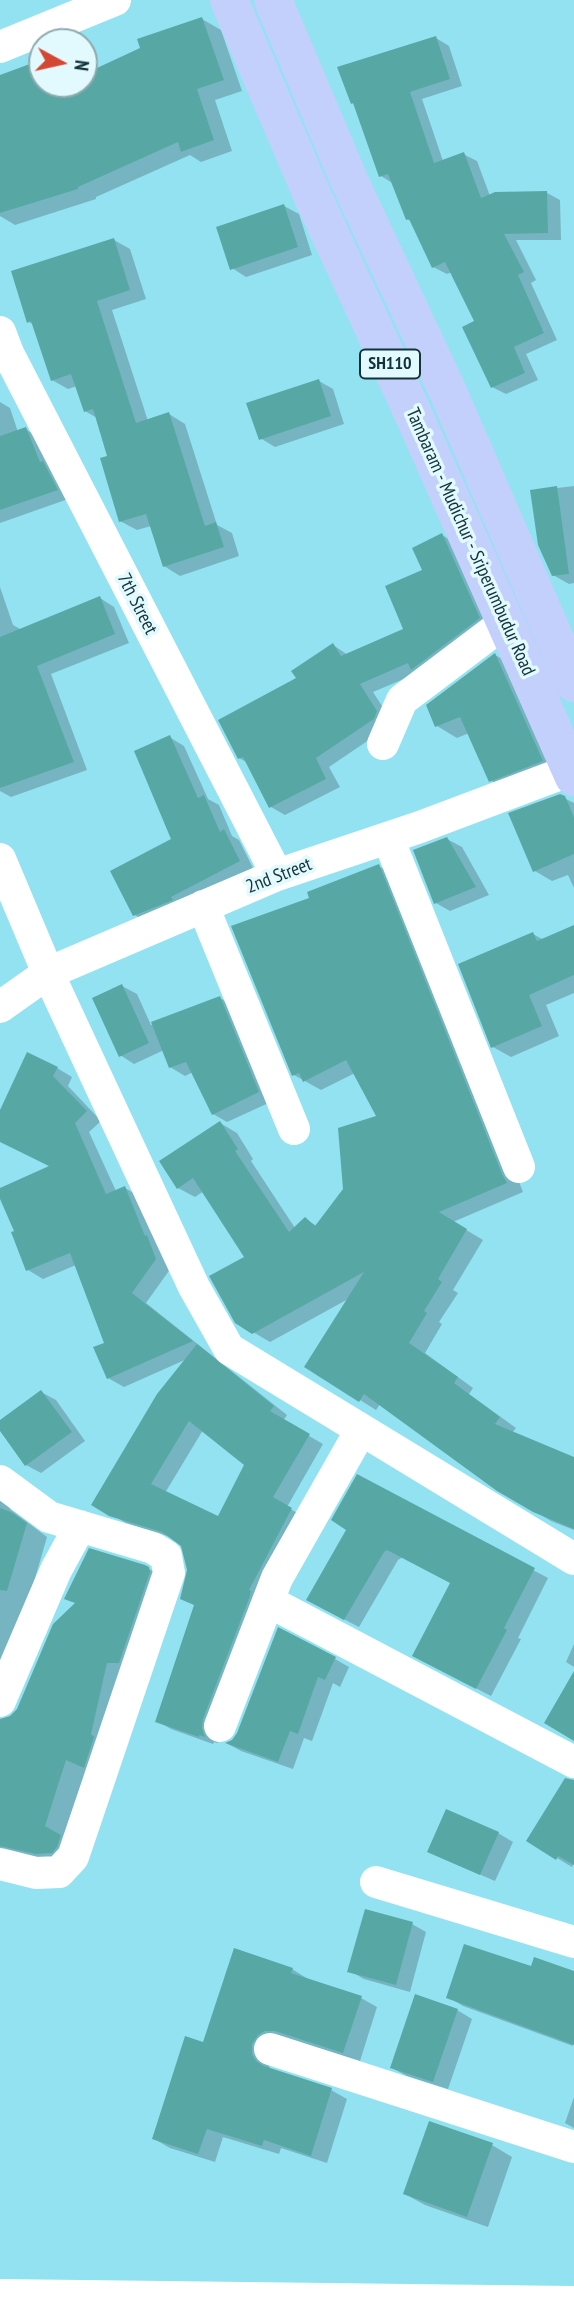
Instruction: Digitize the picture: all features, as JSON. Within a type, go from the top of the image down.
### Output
[{"type":"main road","name":"Tambaram - Mudichur - Sriperumbudur Road","points":[[229,0],[313,197],[573,772]]},
{"type":"main road","name":"Tambaram - Mudichur - Sriperumbudur Road","points":[[273,0],[349,180],[448,392],[574,683]]},
{"type":"street","points":[[0,47],[115,0]]},
{"type":"street","name":"7th Street","points":[[3,347],[276,874]]},
{"type":"street","points":[[383,744],[402,700],[504,623]]},
{"type":"street","name":"2nd Street","points":[[0,1007],[48,973],[276,874],[388,838],[573,772]]},
{"type":"street","points":[[388,838],[519,1167]]},
{"type":"street","points":[[0,859],[48,973],[194,1287],[229,1349],[574,1559]]},
{"type":"street","points":[[203,906],[293,1129]]},
{"type":"street","points":[[220,1726],[277,1578],[361,1430]]},
{"type":"street","points":[[0,1481],[49,1517],[153,1548],[166,1556],[169,1573],[72,1857],[59,1872],[36,1873],[0,1864]]},
{"type":"street","points":[[0,1701],[57,1570],[80,1526]]},
{"type":"street","points":[[268,1601],[574,1762]]},
{"type":"street","points":[[376,1882],[574,1942]]},
{"type":"street","points":[[270,2049],[574,2147]]},
{"type":"street","points":[[0,2295],[574,2302]]},
{"type":"building","points":[[202,17],[224,80],[197,89],[214,140],[181,152],[178,142],[78,189],[0,213],[0,75],[28,65],[28,98],[98,98],[98,68],[140,48],[137,39]]},
{"type":"building","points":[[436,36],[450,79],[410,92],[434,163],[464,152],[481,198],[495,192],[547,191],[548,233],[504,234],[524,272],[518,275],[544,333],[514,347],[525,373],[491,388],[462,327],[474,321],[445,262],[432,268],[409,219],[406,220],[388,174],[379,177],[353,103],[351,104],[337,67]]},
{"type":"building","points":[[284,204],[298,247],[230,270],[216,227]]},
{"type":"building","points":[[114,238],[130,290],[97,301],[136,423],[169,412],[205,526],[216,522],[224,547],[163,567],[146,514],[119,522],[100,458],[107,456],[93,409],[84,412],[71,374],[51,381],[31,321],[27,323],[11,271]]},
{"type":"building","points":[[319,379],[331,416],[259,440],[246,403]]},
{"type":"building","points":[[26,427],[40,462],[43,461],[58,490],[0,510],[0,436]]},
{"type":"building","points":[[557,486],[569,574],[552,576],[538,545],[530,490]]},
{"type":"building","points":[[442,533],[480,618],[411,670],[408,663],[360,684],[377,711],[374,719],[316,758],[326,779],[269,808],[243,757],[238,759],[218,720],[296,678],[291,671],[333,643],[341,656],[403,629],[385,586],[422,570],[412,548]]},
{"type":"building","points":[[100,596],[115,634],[37,666],[74,762],[0,788],[0,637]]},
{"type":"building","points":[[495,653],[543,761],[489,782],[460,717],[435,727],[426,705]]},
{"type":"building","points":[[170,735],[198,798],[204,795],[220,832],[224,829],[240,861],[171,897],[173,900],[133,916],[110,871],[171,839],[134,751]]},
{"type":"building","points":[[560,794],[565,796],[574,817],[574,854],[533,872],[508,813]]},
{"type":"building","points":[[447,837],[476,887],[434,904],[413,850]]},
{"type":"building","points":[[379,864],[507,1183],[439,1212],[467,1229],[438,1279],[442,1282],[409,1343],[458,1377],[454,1383],[500,1417],[495,1424],[574,1457],[574,1529],[533,1512],[497,1491],[364,1394],[359,1402],[304,1367],[364,1272],[252,1334],[235,1323],[209,1276],[244,1257],[193,1178],[177,1189],[159,1161],[220,1121],[238,1149],[235,1151],[289,1232],[305,1217],[315,1226],[343,1189],[338,1128],[376,1116],[346,1060],[303,1082],[299,1073],[292,1076],[231,926],[309,898],[307,892]]},
{"type":"building","points":[[574,925],[574,975],[529,995],[542,1026],[491,1048],[458,964],[533,932],[537,941]]},
{"type":"building","points":[[122,984],[149,1043],[119,1057],[92,998]]},
{"type":"building","points":[[220,996],[259,1092],[212,1115],[186,1062],[169,1068],[151,1022]]},
{"type":"building","points":[[27,1052],[58,1067],[53,1076],[87,1111],[75,1123],[106,1194],[125,1186],[145,1236],[147,1235],[156,1259],[132,1293],[193,1341],[107,1379],[93,1347],[104,1343],[70,1253],[26,1271],[11,1232],[14,1231],[0,1199],[0,1188],[49,1166],[0,1142],[0,1110]]},
{"type":"building","points":[[197,1344],[274,1406],[270,1411],[310,1434],[273,1497],[292,1508],[249,1590],[250,1596],[203,1719],[205,1737],[155,1722],[194,1605],[180,1599],[187,1570],[181,1546],[162,1532],[109,1516],[91,1505],[157,1394]],"holes":[[[189,1421],[244,1465],[218,1516],[151,1484]]]},
{"type":"building","points":[[41,1390],[72,1432],[25,1466],[0,1431],[0,1420]]},
{"type":"building","points":[[357,1474],[535,1568],[476,1689],[412,1656],[450,1583],[387,1550],[344,1620],[306,1600],[346,1530],[331,1520]]},
{"type":"building","points":[[0,1508],[27,1523],[7,1591],[0,1590]]},
{"type":"building","points":[[89,1548],[145,1565],[150,1572],[119,1663],[107,1663],[91,1734],[94,1737],[84,1768],[66,1760],[45,1826],[61,1835],[57,1847],[52,1853],[36,1854],[0,1846],[0,1719],[10,1716],[17,1709],[53,1624],[75,1603],[64,1599]]},
{"type":"building","points":[[278,1627],[336,1657],[325,1680],[318,1677],[298,1734],[290,1731],[278,1762],[225,1743],[232,1740],[237,1733]]},
{"type":"building","points":[[574,1671],[574,1741],[544,1723]]},
{"type":"building","points":[[565,1778],[574,1780],[574,1865],[558,1856],[556,1860],[526,1841]]},
{"type":"building","points":[[446,1809],[499,1832],[480,1875],[427,1852]]},
{"type":"building","points":[[365,1909],[413,1922],[396,1985],[347,1972]]},
{"type":"building","points":[[464,1944],[531,1966],[534,1957],[574,1971],[574,2045],[446,1998]]},
{"type":"building","points":[[234,1948],[293,1968],[291,1973],[362,1996],[343,2053],[275,2031],[265,2031],[258,2035],[252,2044],[252,2054],[256,2061],[264,2066],[332,2088],[311,2156],[264,2140],[262,2146],[207,2129],[198,2154],[152,2139],[185,2036],[203,2042]]},
{"type":"building","points":[[415,1994],[458,2009],[433,2082],[390,2068]]},
{"type":"building","points":[[429,2121],[493,2143],[467,2217],[403,2194]]}]
